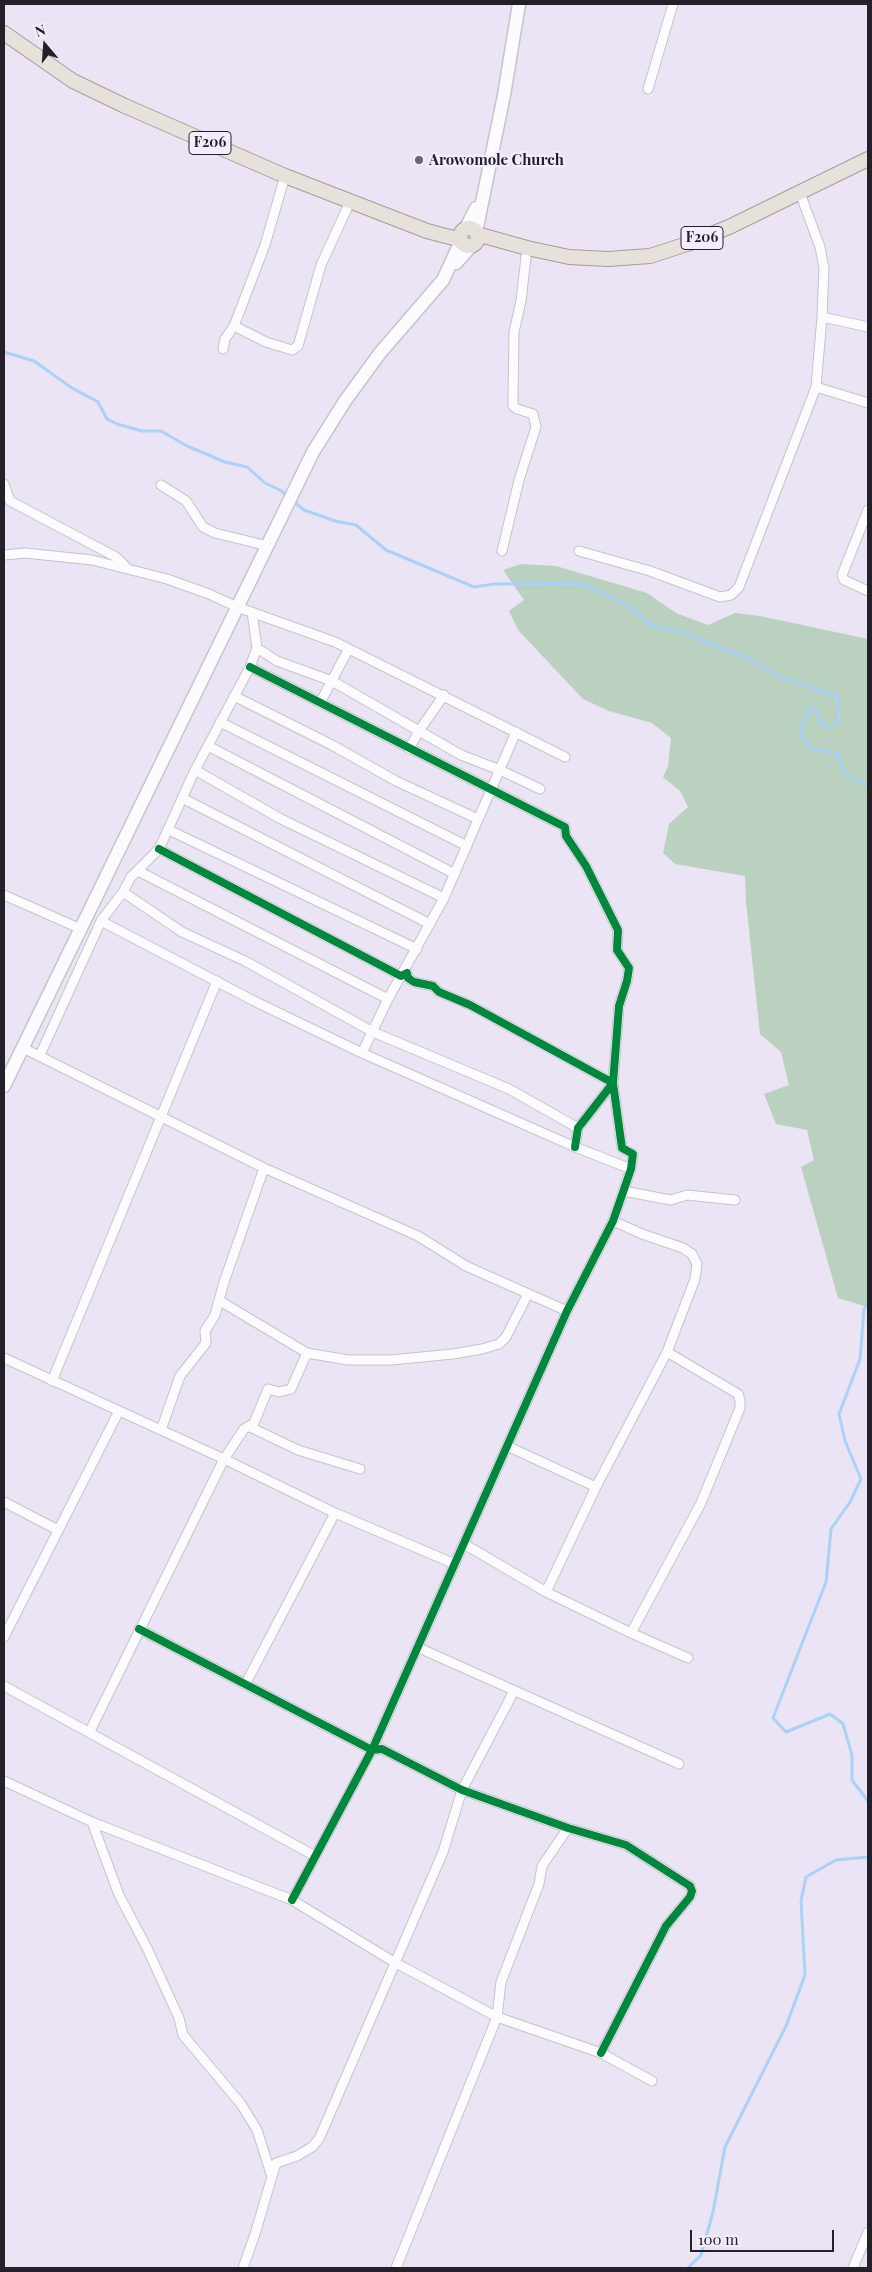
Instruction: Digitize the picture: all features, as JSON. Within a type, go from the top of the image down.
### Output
[{"type":"main road","points":[[4,1086],[313,452],[345,401],[380,353],[438,287],[469,237],[483,195],[502,104],[519,4]]},
{"type":"main road","name":"F206","points":[[4,34],[73,81],[285,176],[350,202],[427,231],[569,256],[615,259],[650,256],[687,244],[730,227],[868,159]]},
{"type":"street","points":[[648,89],[673,4]]},
{"type":"street","points":[[223,349],[225,339],[234,326],[265,245],[285,176]]},
{"type":"street","points":[[579,551],[650,571],[720,596],[730,595],[739,587],[816,387],[824,268],[820,247],[800,194]]},
{"type":"street","points":[[234,326],[266,342],[292,350],[298,346],[321,265],[350,202]]},
{"type":"street","points":[[502,551],[519,480],[536,427],[533,414],[513,406],[514,332],[521,301],[524,247]]},
{"type":"street","points":[[822,317],[868,327]]},
{"type":"street","points":[[816,387],[868,403]]},
{"type":"street","points":[[4,484],[10,501],[116,557],[130,571]]},
{"type":"street","points":[[161,485],[180,495],[203,527],[215,533],[268,546]]},
{"type":"street","points":[[868,510],[842,575],[844,580],[868,591]]},
{"type":"street","points":[[4,555],[25,553],[99,561],[121,566],[130,571],[167,579],[209,594],[237,607],[336,642],[348,650],[444,695],[565,757]]},
{"type":"street","points":[[40,1055],[101,921],[123,892],[131,877],[159,849],[195,770],[250,666],[256,648],[252,612]]},
{"type":"street","points":[[256,648],[277,660],[332,681],[461,755],[500,770],[540,789]]},
{"type":"street","points":[[320,702],[348,650]]},
{"type":"street","points":[[250,666],[409,749],[565,827],[566,836],[586,866],[618,930],[617,950],[629,968],[628,981],[619,1006],[613,1083],[622,1148],[633,1154],[631,1169],[624,1191],[613,1221],[567,1311],[419,1648],[372,1750],[292,1900]]},
{"type":"street","points":[[409,749],[444,695]]},
{"type":"street","points":[[234,696],[332,745],[396,781],[478,819]]},
{"type":"street","points":[[220,722],[466,846]]},
{"type":"street","points":[[362,1054],[388,999],[444,898],[516,732]]},
{"type":"street","points":[[208,746],[455,874]]},
{"type":"street","points":[[195,770],[281,819],[444,898]]},
{"type":"street","points":[[182,798],[430,924]]},
{"type":"street","points":[[169,830],[417,949]]},
{"type":"street","points":[[159,849],[401,976]]},
{"type":"street","points":[[138,871],[388,999]]},
{"type":"street","points":[[123,892],[182,932],[245,962],[373,1032],[509,1089],[578,1128]]},
{"type":"street","points":[[4,895],[80,929]]},
{"type":"street","points":[[101,921],[254,1001],[362,1054],[574,1147],[631,1169]]},
{"type":"street","points":[[401,976],[407,973],[408,978],[414,982],[433,986],[439,992],[470,1005],[613,1083]]},
{"type":"street","points":[[52,1381],[218,981]]},
{"type":"street","points":[[22,1048],[40,1055],[264,1168],[418,1236],[458,1262],[567,1311]]},
{"type":"street","points":[[574,1147],[578,1128],[613,1083]]},
{"type":"street","points":[[161,1430],[180,1376],[206,1343],[206,1331],[220,1301],[224,1282],[264,1168]]},
{"type":"street","points":[[624,1191],[671,1200],[687,1196],[735,1200]]},
{"type":"street","points":[[546,1592],[596,1487],[667,1352],[695,1278],[697,1264],[692,1254],[683,1248],[642,1234],[613,1221]]},
{"type":"street","points":[[220,1301],[307,1353],[348,1360],[391,1360],[419,1359],[482,1349],[499,1344],[506,1337],[528,1294]]},
{"type":"street","points":[[630,1633],[701,1502],[740,1408],[738,1394],[667,1352]]},
{"type":"street","points":[[90,1731],[224,1459],[244,1430],[254,1423],[268,1389],[279,1392],[291,1389],[307,1353]]},
{"type":"street","points":[[4,1358],[224,1459],[335,1513],[455,1564]]},
{"type":"street","points":[[4,1637],[119,1411]]},
{"type":"street","points":[[250,1427],[298,1450],[360,1469]]},
{"type":"street","points":[[507,1446],[596,1487]]},
{"type":"street","points":[[4,1502],[58,1530]]},
{"type":"street","points":[[246,1683],[335,1513]]},
{"type":"street","points":[[464,1544],[546,1592],[630,1633],[688,1658]]},
{"type":"street","points":[[139,1629],[372,1750],[382,1749],[462,1790],[568,1828],[626,1845],[690,1886],[692,1891],[690,1897],[666,1926],[600,2053]]},
{"type":"street","points":[[419,1648],[679,1764]]},
{"type":"street","points":[[4,1686],[90,1731],[315,1856]]},
{"type":"street","points":[[243,2268],[276,2163],[297,2156],[312,2147],[319,2139],[443,1852],[462,1790],[514,1691]]},
{"type":"street","points":[[4,1781],[92,1822],[292,1900],[394,1962],[497,2017],[600,2053],[652,2080]]},
{"type":"street","points":[[92,1822],[119,1895],[151,1956],[180,2018],[184,2035],[245,2111],[262,2141],[271,2174]]},
{"type":"street","points":[[396,2268],[497,2017],[501,1982],[539,1884],[542,1866],[568,1828]]},
{"type":"street","points":[[853,2268],[868,2232]]},
{"type":"green space","points":[[521,564],[556,566],[647,593],[676,613],[708,625],[735,613],[760,616],[868,639],[868,1307],[838,1298],[801,1167],[814,1160],[807,1130],[776,1124],[764,1094],[789,1085],[781,1052],[760,1034],[745,876],[675,864],[663,853],[669,824],[688,807],[680,791],[663,777],[668,766],[671,738],[652,723],[609,711],[583,699],[518,630],[509,611],[524,600],[503,570]]},
{"type":"waterway","points":[[4,352],[34,361],[72,388],[98,402],[107,419],[142,431],[161,431],[187,446],[225,462],[247,467],[265,483],[288,496]]},
{"type":"waterway","points":[[292,500],[304,510],[335,521],[356,525],[386,550],[474,587],[495,584],[579,583],[609,596],[635,611],[651,625],[687,634],[749,659],[781,677],[837,696],[839,722],[828,728],[820,722],[817,711],[809,708],[801,731],[809,748],[837,753],[845,774],[868,785]]},
{"type":"waterway","points":[[868,1304],[864,1309],[860,1359],[839,1414],[845,1441],[861,1479],[850,1502],[831,1529],[826,1582],[773,1718],[786,1732],[830,1714],[843,1724],[852,1755],[852,1780],[868,1801]]},
{"type":"waterway","points":[[688,2268],[701,2255],[713,2212],[725,2147],[786,2026],[805,1975],[801,1901],[806,1877],[836,1860],[868,1857]]},
{"type":"cycle path","points":[[250,667],[565,827],[566,836],[586,866],[618,930],[617,950],[629,968],[619,1006],[613,1083],[578,1128],[575,1147]]},
{"type":"cycle path","points":[[159,849],[401,976],[407,973],[408,978],[414,982],[433,986],[439,992],[470,1005],[613,1083],[622,1148],[633,1154],[631,1169],[613,1221],[567,1311],[372,1750],[292,1900]]},
{"type":"cycle path","points":[[139,1629],[372,1750],[382,1749],[462,1790],[568,1828],[626,1845],[690,1886],[692,1891],[690,1897],[666,1926],[601,2053]]},
{"type":"place","name":"Arowomole Church","points":[[419,160]]}]
